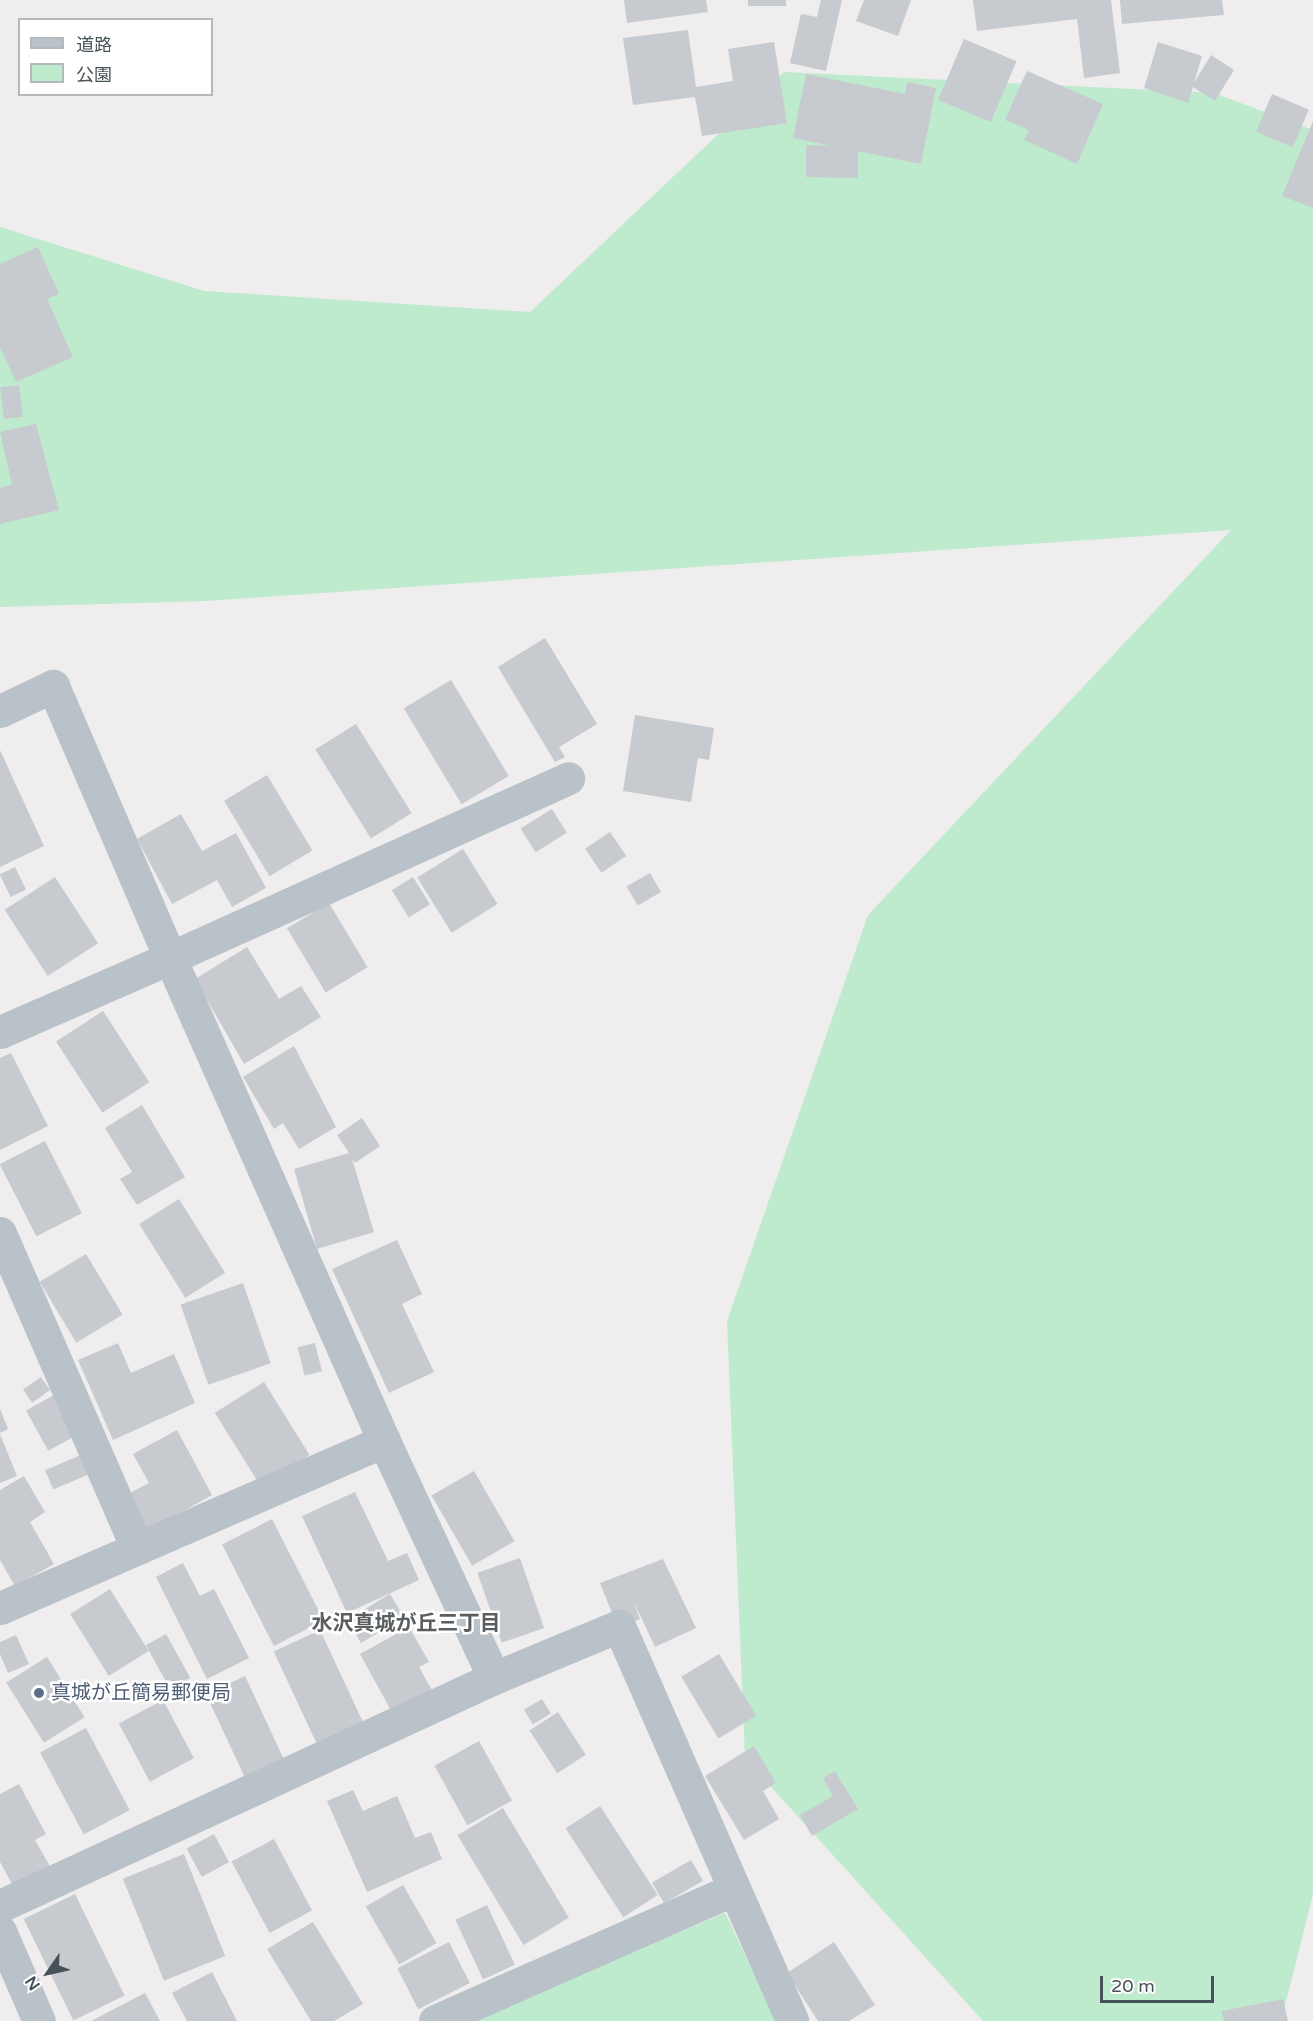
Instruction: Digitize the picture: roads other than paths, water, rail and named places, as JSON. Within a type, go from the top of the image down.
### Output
[{"type":"street","points":[[0,711],[53,686],[170,958],[384,1441],[494,1678]]},
{"type":"street","points":[[0,1032],[170,958],[568,778]]},
{"type":"street","points":[[0,1233],[137,1548]]},
{"type":"street","points":[[0,1608],[384,1441]]},
{"type":"street","points":[[0,1906],[494,1678],[619,1626],[792,2021]]},
{"type":"street","points":[[435,2021],[734,1889]]},
{"type":"street","points":[[0,1931],[39,2021]]},
{"type":"place","name":"真城が丘簡易郵便局","points":[[39,1693]]},
{"type":"district","name":"水沢真城が丘三丁目","points":[[406,1624]]}]
